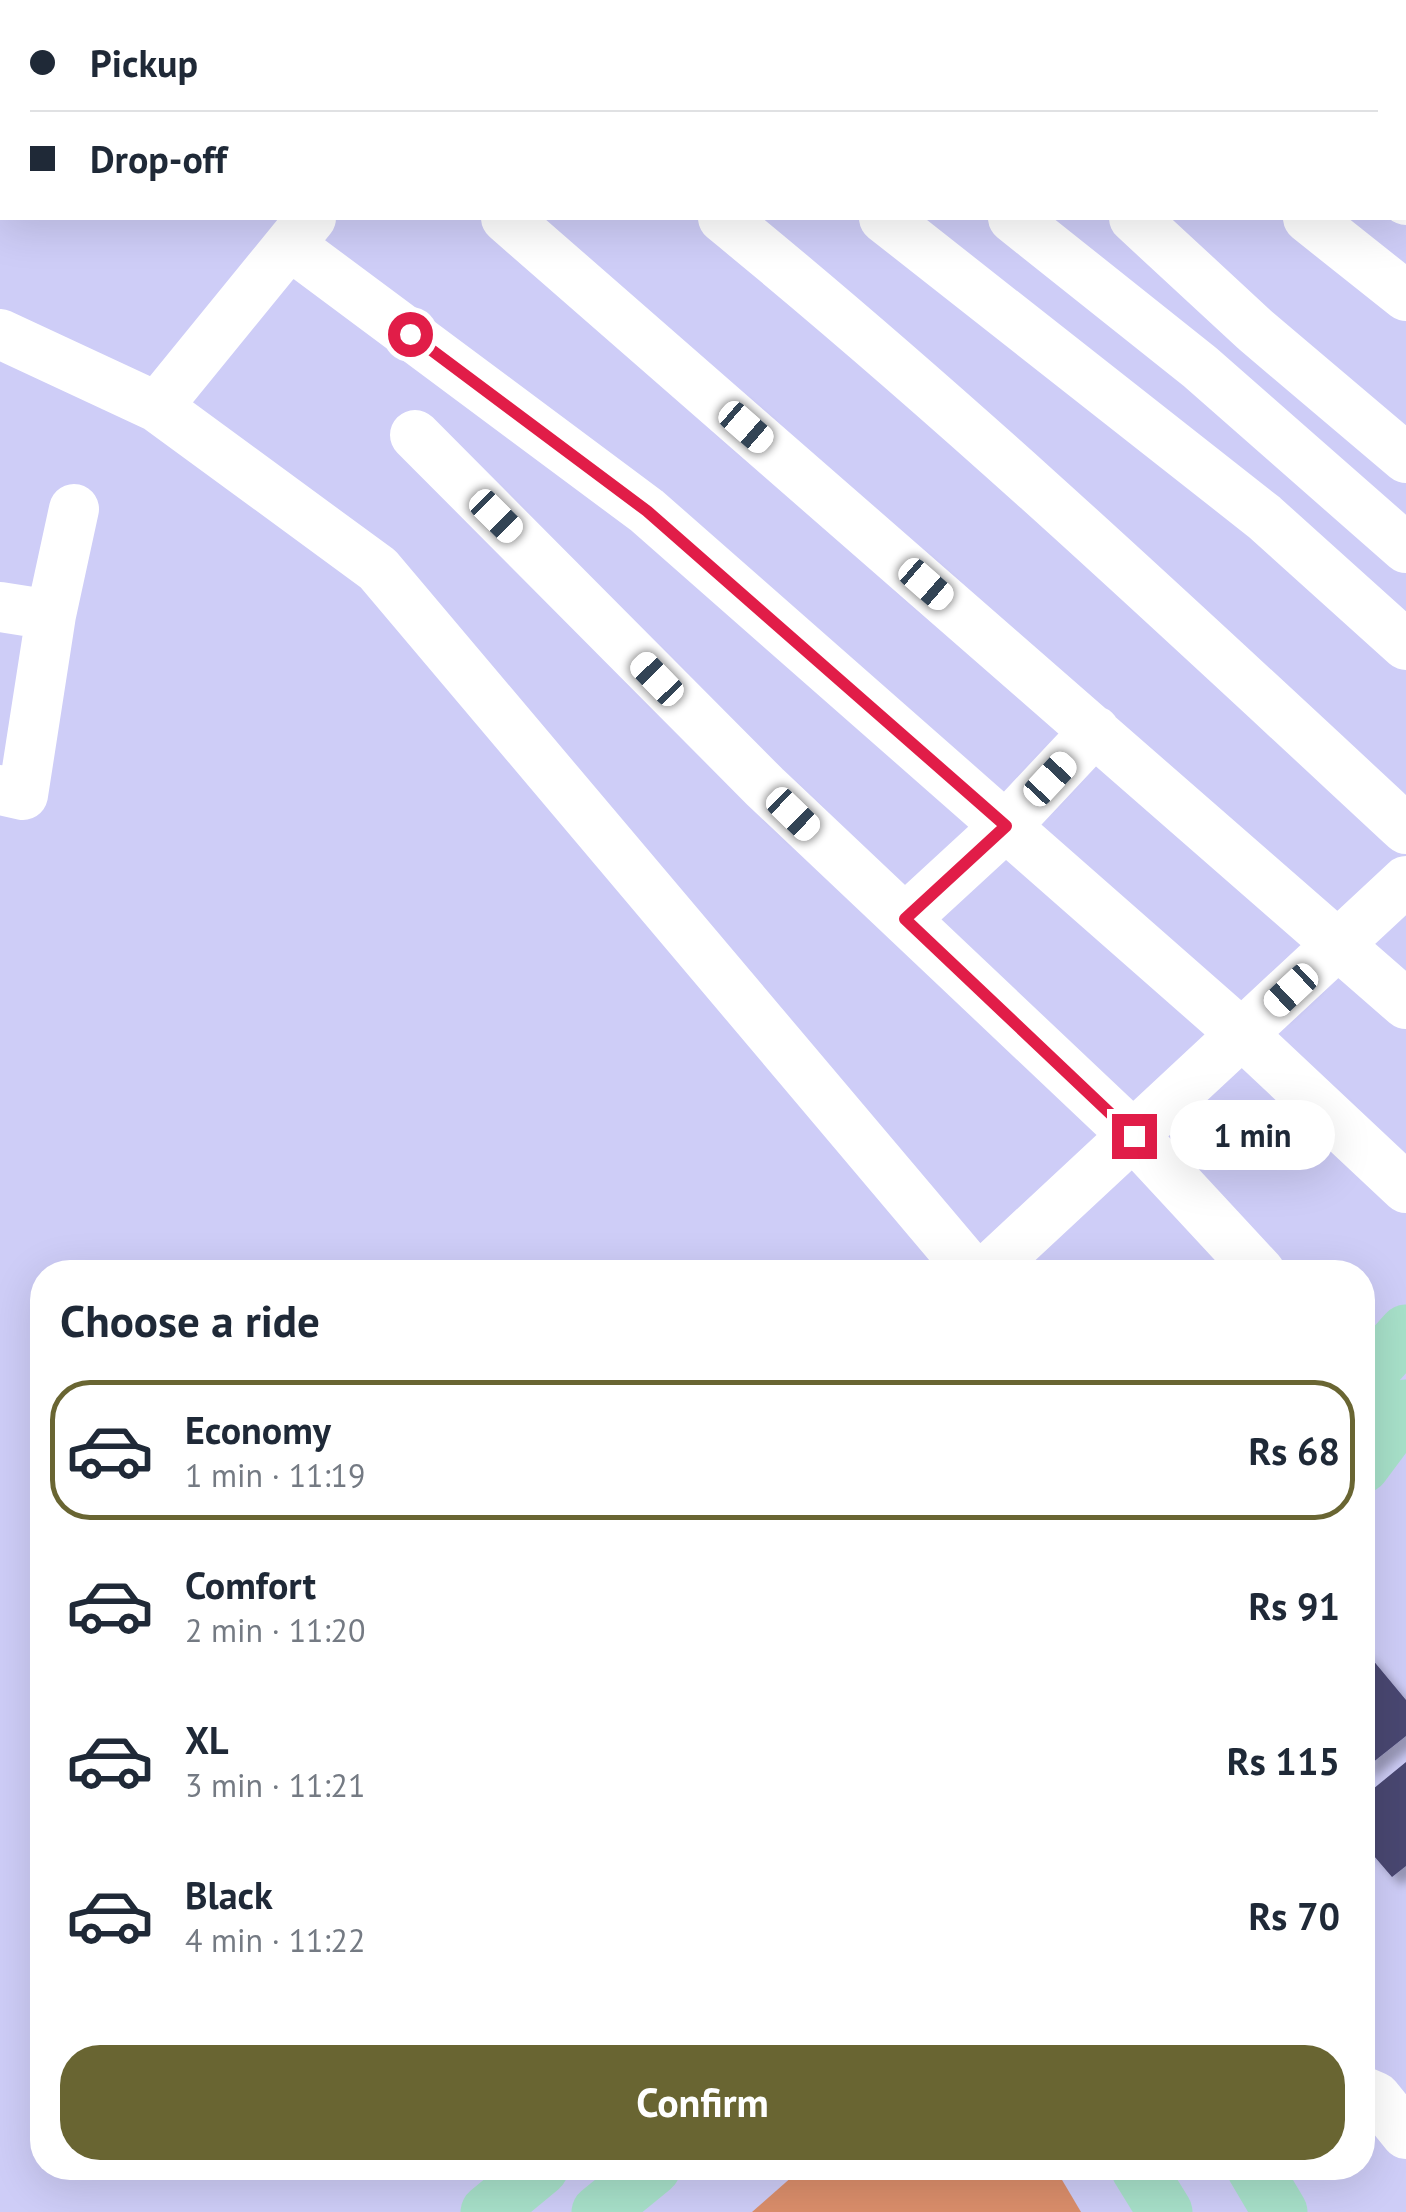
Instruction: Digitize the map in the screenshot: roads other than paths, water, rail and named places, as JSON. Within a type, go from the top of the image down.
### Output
[{"type":"main road","points":[[1375,1367],[1406,1332]]},
{"type":"main road","points":[[1375,1449],[1406,1407]]},
{"type":"main road","points":[[488,2212],[527,2180]]},
{"type":"main road","points":[[599,2212],[638,2180]]},
{"type":"main road","points":[[1145,2180],[1165,2212]]},
{"type":"main road","points":[[1261,2180],[1280,2212]]},
{"type":"street","points":[[508,220],[1406,1004]]},
{"type":"street","points":[[724,220],[816,294],[1158,600],[1406,829]]},
{"type":"street","points":[[887,220],[1264,517],[1406,645]]},
{"type":"street","points":[[1016,220],[1200,367],[1406,548]]},
{"type":"street","points":[[1136,220],[1255,330],[1406,458]]},
{"type":"street","points":[[1311,220],[1406,296]]},
{"type":"street","points":[[156,407],[301,232],[647,511],[1243,1034],[1406,1188]]},
{"type":"street","points":[[0,334],[156,407],[378,569],[962,1260]]},
{"type":"street","points":[[415,435],[765,787],[1134,1136],[1249,1260]]},
{"type":"street","points":[[0,790],[23,794],[51,615],[74,509]]},
{"type":"street","points":[[0,607],[51,615]]},
{"type":"street","points":[[905,919],[1006,826],[1095,731]]},
{"type":"street","points":[[999,1260],[1406,881]]},
{"type":"street","points":[[1375,2097],[1406,2134]]}]
